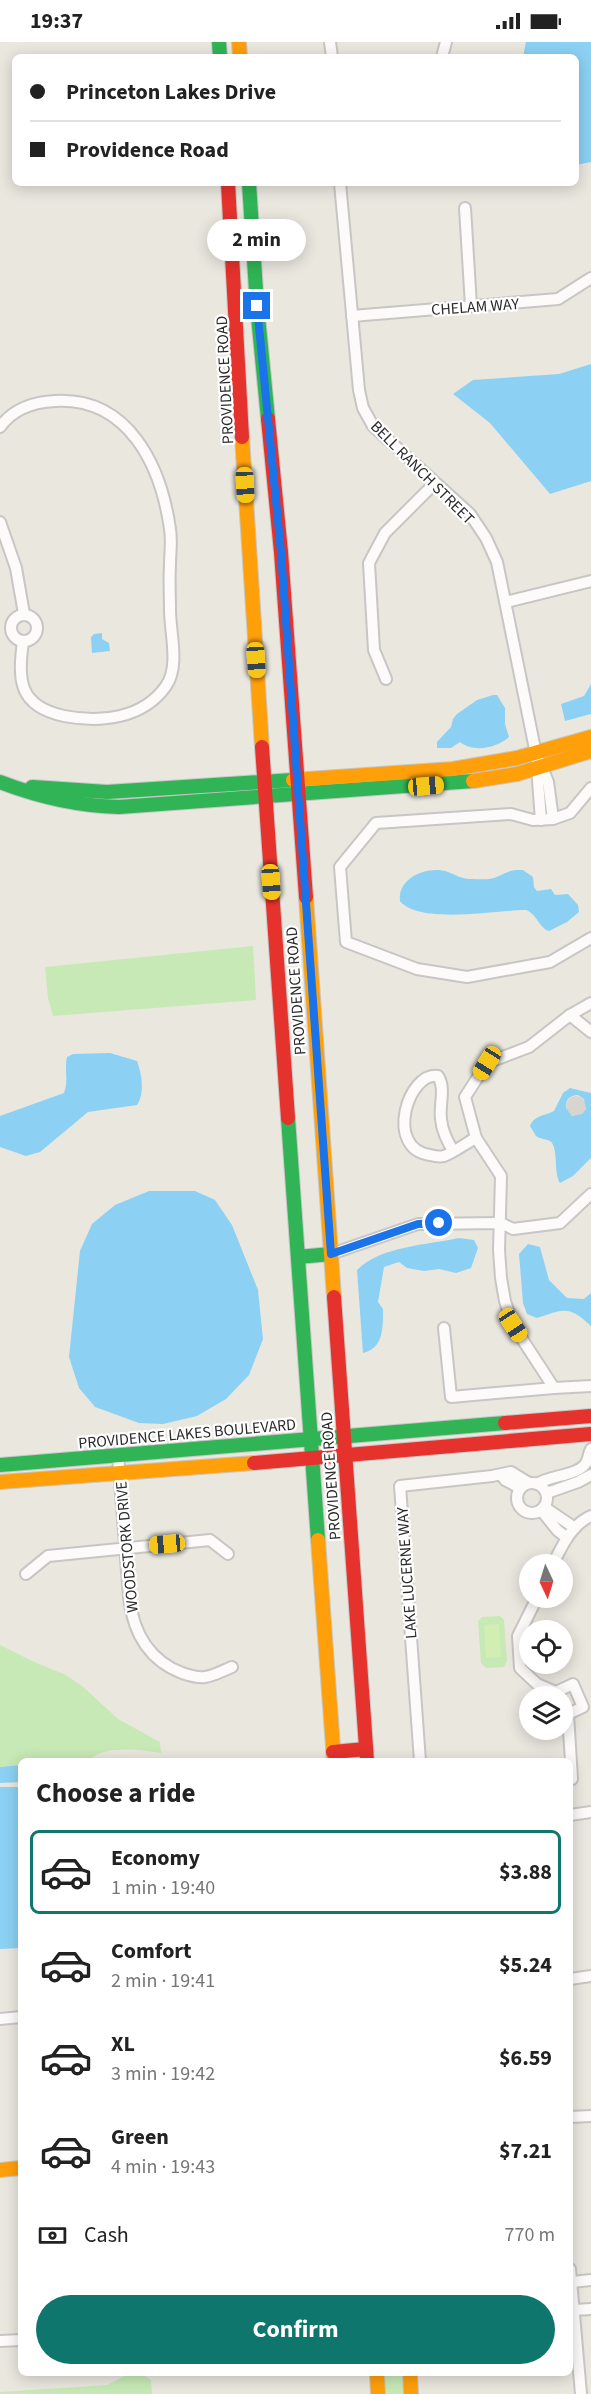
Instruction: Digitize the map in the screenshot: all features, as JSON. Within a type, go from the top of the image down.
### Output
[{"type":"main road","name":"PROVIDENCE ROAD","points":[[228,186],[237,308],[248,551],[333,1756]]},
{"type":"main road","name":"PROVIDENCE ROAD","points":[[249,186],[257,306],[281,552],[366,1755]]},
{"type":"main road","points":[[237,308],[257,306]]},
{"type":"main road","points":[[0,781],[55,790],[100,792],[453,769],[536,754],[591,737]]},
{"type":"main road","points":[[0,781],[60,802],[102,808],[156,806],[454,784],[540,768],[591,751]]},
{"type":"main road","points":[[298,1257],[331,1254]]},
{"type":"main road","name":"PROVIDENCE LAKES BOULEVARD","points":[[0,1465],[591,1416]]},
{"type":"main road","points":[[0,1482],[312,1459],[591,1434]]},
{"type":"main road","points":[[333,1756],[366,1755]]},
{"type":"main road","points":[[0,2170],[18,2168]]},
{"type":"main road","points":[[377,2376],[378,2394]]},
{"type":"main road","points":[[410,2376],[411,2394]]},
{"type":"street","name":"BELL RANCH STREET","points":[[340,186],[363,408],[373,426],[470,514],[486,538],[497,562],[540,768],[547,820]]},
{"type":"street","points":[[465,208],[471,306]]},
{"type":"street","name":"CHELAM WAY","points":[[352,315],[558,299],[591,278]]},
{"type":"street","points":[[0,427],[17,411],[35,403],[59,401],[83,404],[114,417],[129,428],[148,458],[158,482],[170,530],[170,619],[173,663],[166,686],[147,706],[125,715],[94,719],[53,713],[38,707],[30,700],[21,683],[18,638],[12,623]]},
{"type":"street","points":[[386,679],[374,650],[369,563],[385,533],[435,483]]},
{"type":"street","points":[[0,522],[16,568],[24,614]]},
{"type":"street","points":[[506,602],[591,581]]},
{"type":"street","points":[[0,637],[31,639],[37,628],[35,620],[24,614],[16,617],[12,623]]},
{"type":"street","points":[[0,621],[12,623]]},
{"type":"street","points":[[591,788],[570,813],[547,820],[511,814],[376,824],[340,867],[346,942],[417,969],[467,977],[550,962],[591,938]]},
{"type":"street","points":[[554,1388],[513,1325],[508,1309],[501,1278],[501,1176],[476,1138],[465,1097],[487,1063],[529,1047],[570,1015],[591,1003]]},
{"type":"street","points":[[570,1015],[591,1032]]},
{"type":"street","points":[[453,1150],[442,1130],[442,1082],[438,1076],[433,1075],[416,1085],[411,1095],[403,1125],[407,1142],[422,1154],[442,1156],[476,1138]]},
{"type":"street","points":[[331,1254],[418,1224],[501,1223],[513,1228],[560,1223],[591,1194]]},
{"type":"street","points":[[444,1329],[452,1397],[591,1386]]},
{"type":"street","points":[[543,1508],[537,1512],[527,1512],[519,1506],[516,1497],[529,1485],[547,1477],[572,1473],[586,1464],[591,1449]]},
{"type":"street","name":"WOODSTORK DRIVE","points":[[118,1455],[124,1547],[131,1615],[136,1631],[157,1658],[170,1668],[186,1674],[205,1677],[232,1667]]},
{"type":"street","name":"LAKE LUCERNE WAY","points":[[420,1758],[400,1486],[512,1472],[529,1485]]},
{"type":"street","points":[[529,1485],[546,1493],[591,1475]]},
{"type":"street","points":[[546,1493],[543,1508],[557,1530],[567,1538]]},
{"type":"street","points":[[543,1508],[575,1528]]},
{"type":"street","points":[[558,1554],[575,1528],[591,1516]]},
{"type":"street","points":[[26,1574],[48,1556],[124,1547],[210,1540],[228,1554]]},
{"type":"street","points":[[532,1608],[518,1636],[520,1668],[541,1686]]},
{"type":"street","points":[[570,1686],[573,1684],[583,1707],[573,1708]]},
{"type":"street","points":[[568,1740],[570,1758]]},
{"type":"street","points":[[573,1815],[591,1812]]},
{"type":"street","points":[[573,1979],[591,1976]]},
{"type":"street","points":[[0,2019],[18,2017]]},
{"type":"street","points":[[573,2117],[591,2116]]},
{"type":"street","points":[[573,2287],[591,2280]]},
{"type":"street","points":[[581,2394],[573,2317],[591,2309]]},
{"type":"street","points":[[0,2342],[18,2340]]},
{"type":"green space","points":[[253,946],[256,1000],[53,1016],[48,998],[45,967]]},
{"type":"green space","points":[[500,1616],[504,1620],[507,1661],[504,1667],[486,1668],[481,1663],[478,1621],[482,1617]]},
{"type":"green space","points":[[499,1624],[501,1657],[486,1658],[484,1625]]},
{"type":"green space","points":[[0,1645],[66,1675],[82,1686],[118,1719],[160,1742],[161,1753],[112,1750],[93,1758],[18,1758],[18,1765],[0,1767]]},
{"type":"green space","points":[[125,2376],[145,2376],[151,2380],[152,2394],[0,2394],[0,2392],[107,2385]]},
{"type":"green space","points":[[382,2376],[406,2376],[407,2394],[384,2394]]},
{"type":"shaded area","points":[[572,1096],[580,1096],[586,1102],[586,1110],[580,1116],[572,1116],[566,1110],[566,1102]]},
{"type":"water","points":[[526,42],[591,42],[591,162],[579,164],[579,54],[524,54]]},
{"type":"water","points":[[591,364],[591,481],[550,494],[490,423],[453,394],[473,380],[559,374]]},
{"type":"water","points":[[102,633],[102,639],[109,643],[110,651],[92,653],[91,637]]},
{"type":"water","points":[[591,684],[591,714],[565,721],[561,704],[584,696]]},
{"type":"water","points":[[497,695],[505,708],[505,724],[509,737],[485,748],[471,747],[460,742],[451,748],[437,748],[437,742],[451,727],[457,714],[477,700]]},
{"type":"water","points":[[440,870],[464,878],[486,879],[523,870],[533,877],[537,891],[551,889],[555,895],[568,894],[578,905],[579,912],[567,922],[549,931],[526,910],[460,914],[424,913],[400,901],[403,886],[415,875],[423,872]]},
{"type":"water","points":[[110,1053],[137,1061],[142,1084],[137,1105],[88,1112],[40,1152],[26,1156],[0,1147],[0,1116],[64,1093],[67,1057],[73,1054]]},
{"type":"water","points":[[570,1088],[591,1093],[591,1158],[573,1176],[560,1183],[553,1144],[536,1136],[530,1126],[537,1118],[554,1111],[563,1093]],"holes":[[[575,1095],[584,1099],[586,1109],[582,1114],[572,1116],[566,1108],[567,1100]]]},
{"type":"water","points":[[149,1191],[195,1191],[215,1200],[232,1225],[258,1290],[263,1339],[249,1375],[226,1399],[197,1416],[163,1424],[139,1423],[95,1407],[79,1388],[69,1357],[80,1251],[92,1224],[115,1205]]},
{"type":"water","points":[[459,1238],[474,1240],[478,1248],[471,1268],[456,1273],[439,1269],[424,1271],[407,1268],[399,1262],[384,1267],[378,1302],[383,1309],[381,1336],[375,1347],[363,1353],[357,1270],[367,1262],[391,1251]]},
{"type":"water","points":[[528,1244],[540,1247],[549,1280],[567,1298],[584,1299],[591,1293],[591,1326],[577,1315],[566,1311],[554,1312],[537,1318],[527,1314],[523,1303],[519,1254]]},
{"type":"water","points":[[18,1765],[18,1782],[0,1783],[0,1767]]},
{"type":"water","points":[[0,1787],[18,1787],[18,1948],[0,1949]]},
{"type":"traffic: fast","points":[[219,42],[220,54]]},
{"type":"traffic: fast","points":[[249,186],[257,306],[268,419]]},
{"type":"traffic: fast","points":[[32,787],[107,792],[293,780]]},
{"type":"traffic: fast","points":[[0,782],[58,800],[119,807],[473,781]]},
{"type":"traffic: fast","points":[[288,1118],[318,1540]]},
{"type":"traffic: fast","points":[[298,1257],[331,1254]]},
{"type":"traffic: fast","points":[[0,1465],[505,1423]]},
{"type":"traffic: slow","points":[[239,42],[240,54]]},
{"type":"traffic: slow","points":[[242,437],[262,747]]},
{"type":"traffic: slow","points":[[293,780],[453,769],[517,758],[591,737]]},
{"type":"traffic: slow","points":[[473,781],[517,774],[591,751]]},
{"type":"traffic: slow","points":[[306,897],[334,1297]]},
{"type":"traffic: slow","points":[[0,1482],[254,1463]]},
{"type":"traffic: slow","points":[[318,1540],[334,1758]]},
{"type":"traffic: slow","points":[[0,2170],[18,2168]]},
{"type":"traffic: slow","points":[[377,2376],[378,2394]]},
{"type":"traffic: slow","points":[[410,2376],[411,2394]]},
{"type":"traffic: jam","points":[[228,186],[242,437]]},
{"type":"traffic: jam","points":[[268,419],[281,552],[306,897]]},
{"type":"traffic: jam","points":[[262,747],[288,1118]]},
{"type":"traffic: jam","points":[[334,1297],[367,1758]]},
{"type":"traffic: jam","points":[[505,1423],[591,1416]]},
{"type":"traffic: jam","points":[[254,1463],[591,1434]]},
{"type":"traffic: jam","points":[[333,1752],[366,1749]]},
{"type":"route","points":[[257,306],[281,552],[331,1254],[418,1224],[439,1223]]}]
